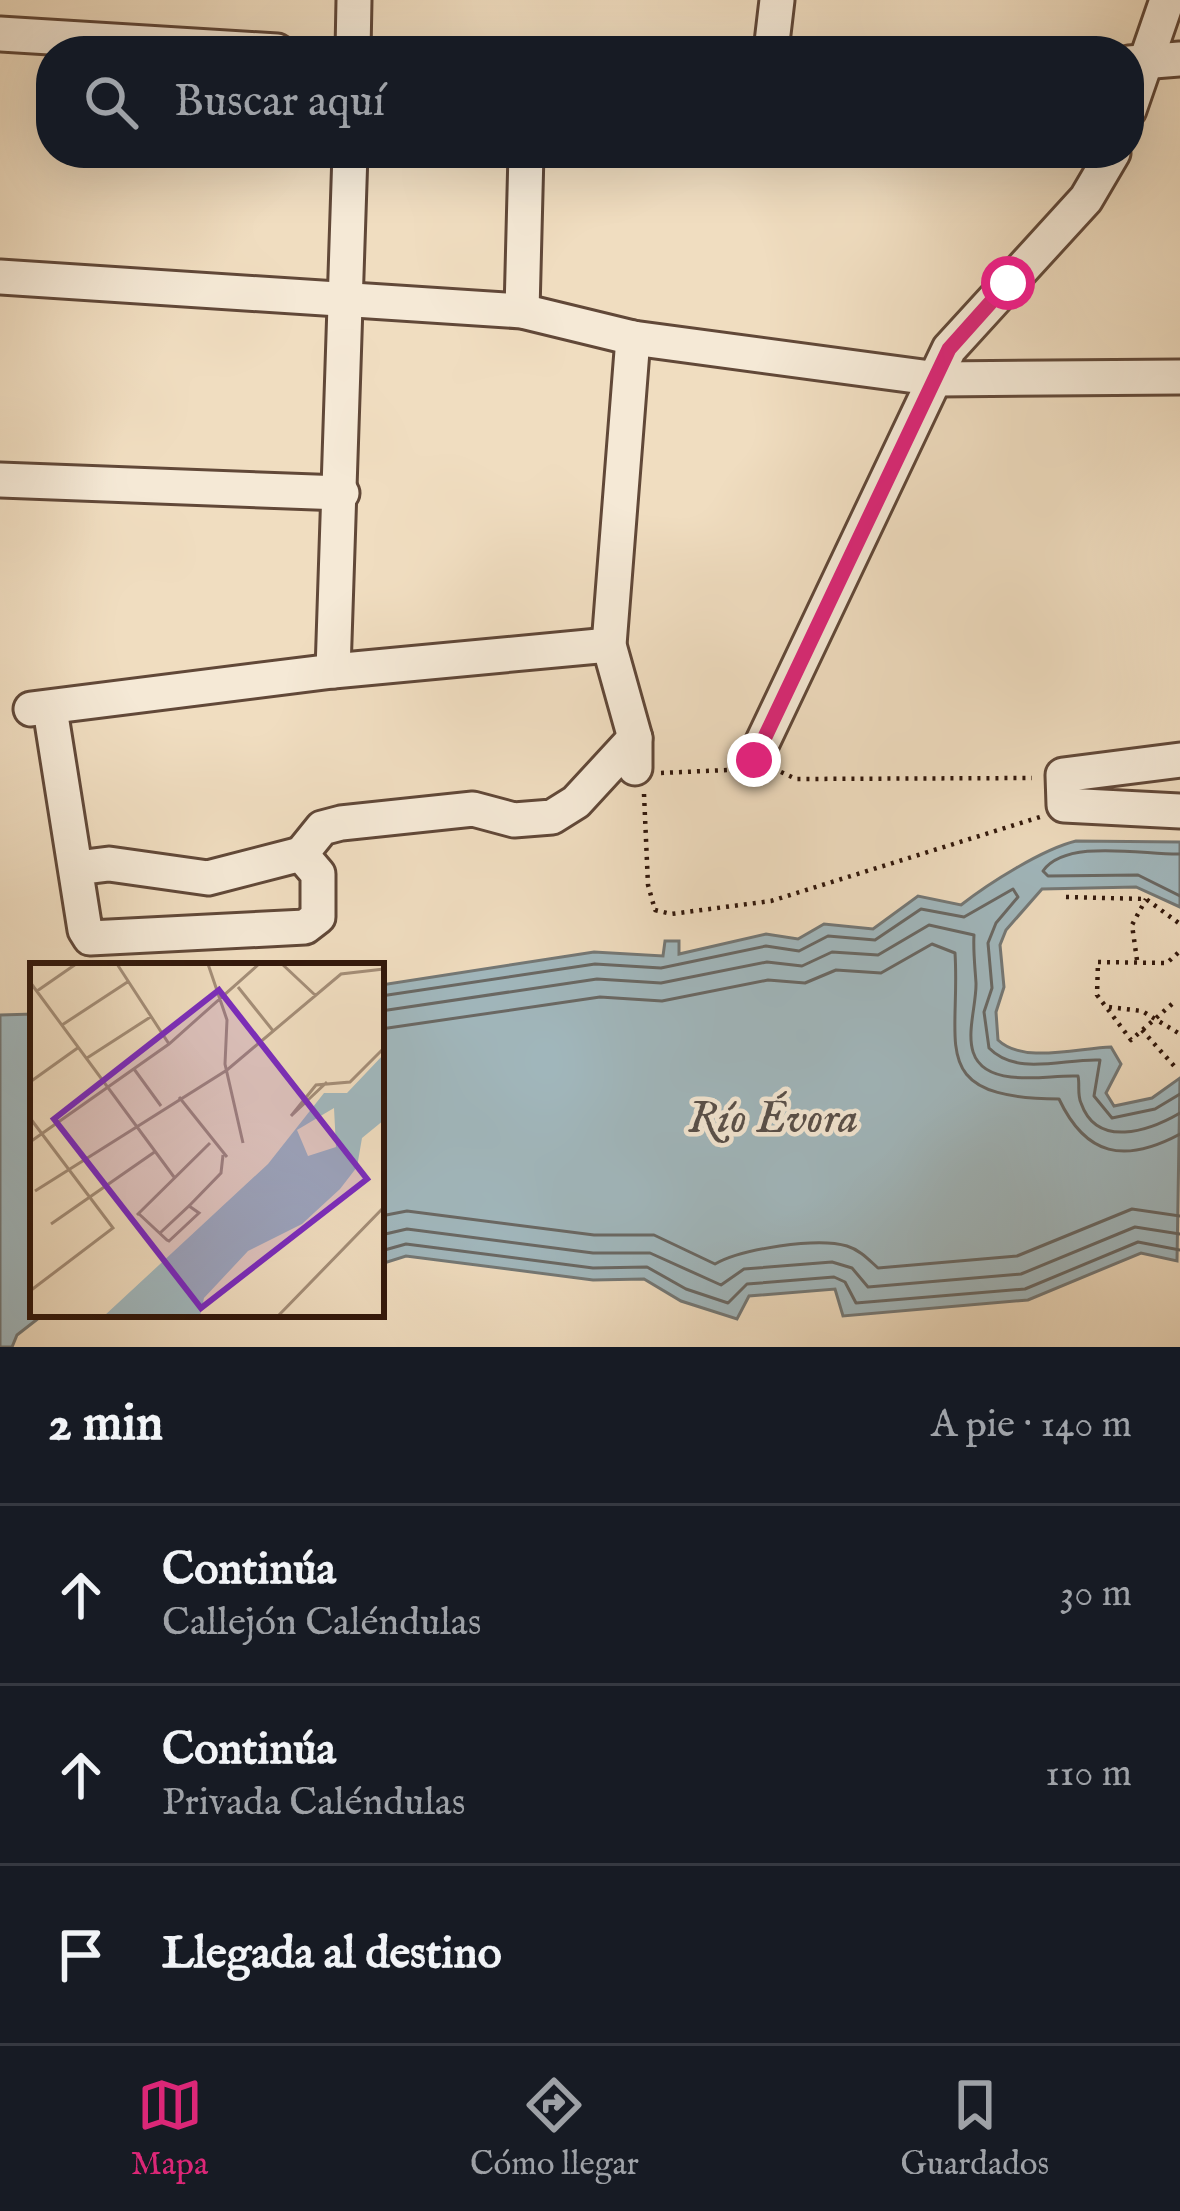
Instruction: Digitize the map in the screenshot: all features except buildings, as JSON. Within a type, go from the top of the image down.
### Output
[{"type":"street","points":[[353,36],[354,0]]},
{"type":"street","points":[[773,36],[778,0]]},
{"type":"street","points":[[1144,48],[1167,0]]},
{"type":"street","points":[[0,34],[36,36]]},
{"type":"street","points":[[1144,62],[1180,59]]},
{"type":"street","points":[[333,671],[350,168]]},
{"type":"street","points":[[522,311],[526,168]]},
{"type":"street","points":[[741,765],[949,349],[1086,199],[1104,168]]},
{"type":"street","points":[[0,277],[522,311],[632,338],[938,379],[1180,376]]},
{"type":"street","points":[[77,868],[110,864],[208,878],[301,854],[322,828],[341,823],[473,809],[514,820],[552,817],[635,753],[609,646],[632,338]]},
{"type":"street","points":[[0,480],[342,493]]},
{"type":"street","points":[[301,854],[318,874],[313,923],[90,938],[40,709],[333,671],[609,646]]},
{"type":"street","points":[[1064,790],[1180,760]]},
{"type":"street","points":[[1064,790],[1180,811]]},
{"type":"path","points":[[741,765],[796,779],[1064,790],[1017,828],[771,901],[671,914],[655,910],[648,885],[643,773],[741,765]]},
{"type":"path","points":[[1066,897],[1147,899],[1180,924]]},
{"type":"path","points":[[1138,962],[1132,925],[1147,899]]},
{"type":"path","points":[[1172,1004],[1131,1040],[1097,995],[1098,962],[1167,963],[1180,951]]},
{"type":"path","points":[[1108,1007],[1129,1007],[1180,1034]]},
{"type":"path","points":[[1142,1030],[1175,1067]]},
{"type":"water","name":"Río Évora","points":[[1076,841],[1180,842],[1180,907],[1136,887],[1042,889],[1006,930],[1000,945],[1004,987],[996,1012],[998,1040],[1022,1051],[1111,1047],[1121,1064],[1106,1093],[1114,1106],[1152,1098],[1180,1078],[1177,1261],[1141,1253],[1028,1300],[843,1316],[835,1289],[749,1296],[737,1319],[681,1301],[644,1279],[593,1280],[406,1256],[384,1263],[384,985],[594,952],[663,956],[665,941],[679,941],[679,954],[766,934],[798,939],[824,924],[873,929],[918,896],[961,905],[1048,851]]},
{"type":"water","points":[[30,1014],[30,1317],[40,1317],[17,1335],[12,1347],[0,1347],[0,1015]]},
{"type":"route","points":[[754,760],[949,349],[1008,283]]}]
